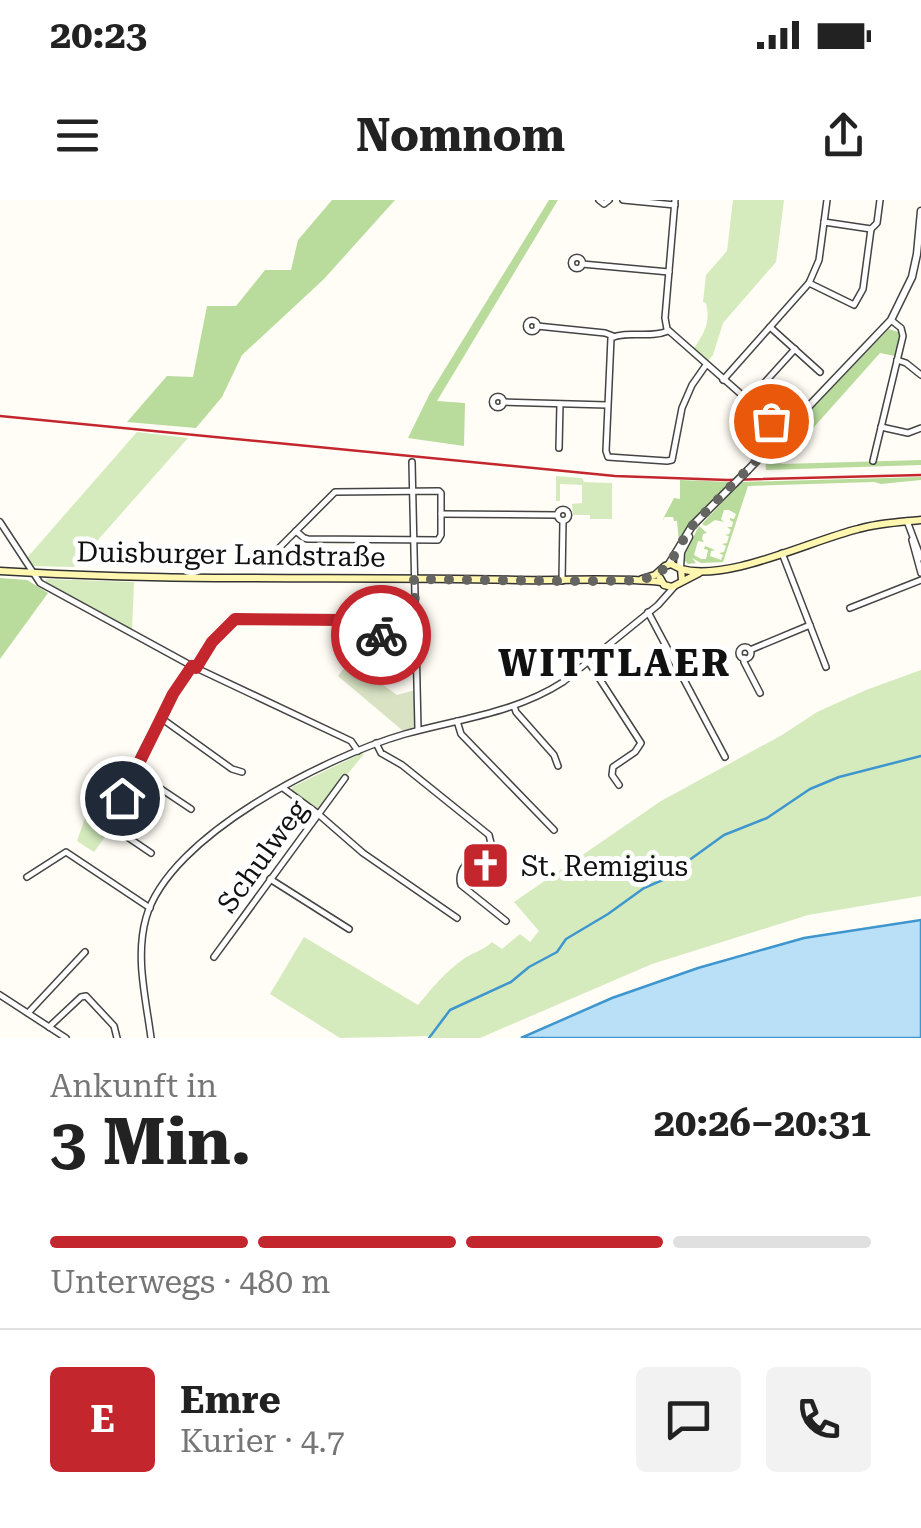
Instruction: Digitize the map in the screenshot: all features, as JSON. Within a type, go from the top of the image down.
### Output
[{"type":"main road","points":[[674,586],[699,572],[740,565],[857,529],[921,520]]},
{"type":"main road","points":[[669,564],[699,572]]},
{"type":"main road","name":"Duisburger Landstraße","points":[[641,579],[669,564]]},
{"type":"main road","points":[[680,568],[682,580]]},
{"type":"main road","name":"Duisburger Landstraße","points":[[0,571],[125,576],[641,579],[674,586]]},
{"type":"main road","points":[[660,572],[663,583]]},
{"type":"street","points":[[599,200],[604,204],[610,200]]},
{"type":"street","points":[[623,200],[675,202],[665,318],[668,332],[784,432]]},
{"type":"street","points":[[723,380],[809,283],[819,260],[826,200]]},
{"type":"street","points":[[809,283],[854,304],[862,289],[871,229],[877,222],[880,200]]},
{"type":"street","points":[[669,564],[697,523],[891,320],[912,276],[921,216]]},
{"type":"street","points":[[824,222],[871,229]]},
{"type":"street","points":[[582,264],[669,272]]},
{"type":"street","points":[[873,461],[902,333],[891,320]]},
{"type":"street","points":[[537,326],[613,336],[657,336],[668,332]]},
{"type":"street","points":[[770,327],[820,372]]},
{"type":"street","points":[[613,336],[607,405],[608,457],[670,461],[682,408],[706,365]]},
{"type":"street","points":[[756,392],[794,349]]},
{"type":"street","points":[[897,360],[921,375]]},
{"type":"street","points":[[503,402],[607,405]]},
{"type":"street","points":[[559,448],[560,404]]},
{"type":"street","points":[[880,427],[908,433],[921,428]]},
{"type":"street","points":[[412,462],[418,730]]},
{"type":"street","points":[[274,553],[335,492],[441,493],[440,539],[308,539],[296,532]]},
{"type":"street","points":[[441,514],[558,514],[563,521],[562,581]]},
{"type":"street","points":[[850,608],[921,576],[907,521]]},
{"type":"street","points":[[0,522],[40,582],[194,667],[351,741],[358,751]]},
{"type":"street","points":[[680,568],[681,552],[697,523]]},
{"type":"street","points":[[912,540],[921,558]]},
{"type":"street","points":[[782,553],[826,667]]},
{"type":"street","points":[[663,583],[663,599]]},
{"type":"street","points":[[151,1038],[140,954],[146,916],[160,890],[196,846],[234,816],[376,743],[514,706],[546,693],[648,612],[674,586]]},
{"type":"street","points":[[648,612],[725,757]]},
{"type":"street","points":[[151,853],[116,827],[122,798],[160,718],[228,625],[239,618],[344,620],[368,635],[416,635]]},
{"type":"street","points":[[760,693],[740,650],[750,650],[810,625]]},
{"type":"street","points":[[588,660],[641,744],[613,767],[612,775],[618,785]]},
{"type":"street","points":[[514,706],[558,766]]},
{"type":"street","points":[[160,718],[242,772]]},
{"type":"street","points":[[457,721],[461,734],[554,830]]},
{"type":"street","points":[[376,743],[381,753],[402,765],[490,835],[491,844],[469,861],[459,880],[506,920]]},
{"type":"street","points":[[134,772],[191,810]]},
{"type":"street","name":"Schulweg","points":[[214,957],[344,778]]},
{"type":"street","points":[[283,788],[363,853],[457,918]]},
{"type":"street","points":[[27,877],[66,852],[150,908]]},
{"type":"street","points":[[270,878],[349,929]]},
{"type":"street","points":[[28,1013],[81,956]]},
{"type":"street","points":[[0,995],[66,1038]]},
{"type":"street","points":[[48,1027],[86,996],[114,1026],[117,1038]]},
{"type":"green space","points":[[332,200],[395,200],[324,279],[242,355],[222,397],[196,428],[127,422],[167,376],[193,377],[207,306],[236,306],[265,270],[291,270],[298,240]]},
{"type":"green space","points":[[549,200],[558,200],[437,401],[465,403],[464,446],[408,438],[429,395]]},
{"type":"green space","points":[[733,200],[784,200],[776,262],[723,323],[708,361],[693,350],[707,322],[703,302],[706,275],[727,251]]},
{"type":"green space","points":[[889,329],[900,337],[895,356],[880,353],[781,464],[921,460],[921,465],[766,470],[765,456]]},
{"type":"green space","points":[[137,432],[188,438],[74,567],[32,566],[26,559]]},
{"type":"green space","points":[[556,476],[612,483],[612,519],[573,515],[572,504],[582,503],[582,485],[560,484],[560,501],[556,501]]},
{"type":"green space","points":[[921,477],[881,484],[748,486],[723,562],[701,563],[692,558],[696,563],[688,564],[682,558],[699,526],[707,533],[703,534],[704,542],[698,541],[694,555],[706,559],[705,546],[715,550],[710,556],[721,560],[723,555],[719,553],[726,546],[722,544],[727,543],[729,536],[725,535],[731,530],[727,527],[732,527],[730,518],[734,519],[736,514],[724,510],[724,522],[702,524],[741,482]]},
{"type":"green space","points":[[680,480],[732,482],[679,542],[677,521],[665,517],[662,521],[674,498],[680,499]]},
{"type":"green space","points":[[0,578],[27,580],[48,593],[0,659]]},
{"type":"green space","points":[[46,582],[134,582],[132,631]]},
{"type":"green space","points":[[350,661],[397,695],[415,690],[416,726],[403,731],[338,676]]},
{"type":"green space","points":[[921,670],[921,896],[808,915],[652,964],[480,1038],[340,1038],[270,994],[304,937],[418,1005],[452,968],[492,942],[502,949],[520,934],[530,942],[539,931],[514,902],[661,801],[817,712]]},
{"type":"green space","points":[[362,753],[319,809],[292,792],[292,787]]},
{"type":"green space","points":[[93,795],[117,805],[113,826],[94,852],[77,841]]},
{"type":"water","points":[[921,920],[921,1038],[521,1038],[612,998],[698,968],[804,938]]},
{"type":"waterway","points":[[429,1038],[450,1010],[511,982],[557,952],[566,939],[644,888],[672,876],[724,835],[767,818],[810,789],[839,777],[921,756]]},
{"type":"tram line","points":[[0,416],[615,476],[728,480],[921,475]]},
{"type":"way so far","points":[[381,635],[416,635],[414,579],[562,581],[641,579],[655,575],[672,561],[692,526],[784,432],[771,421]]},
{"type":"place","name":"St. Remigius","points":[[486,866]]},
{"type":"district","name":"WITTLAER","points":[[615,663]]},
{"type":"route","points":[[122,798],[173,694],[192,666],[196,668],[212,642],[235,619],[344,620],[368,635],[381,635]]}]
